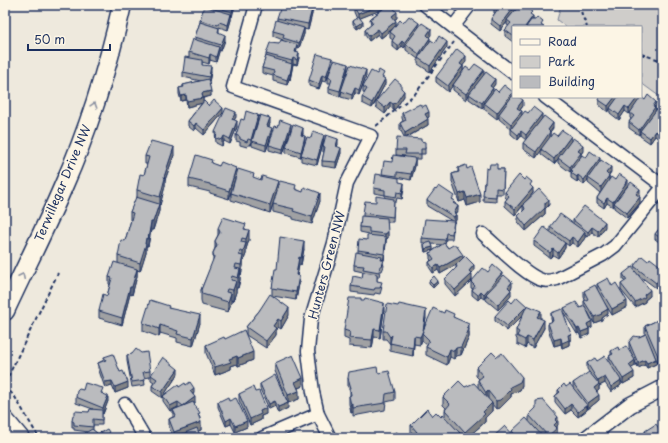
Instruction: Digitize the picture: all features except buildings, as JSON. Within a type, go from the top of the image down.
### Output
[{"type":"main road","name":"Terwillegar Drive NW","points":[[5,311],[63,187],[82,141],[112,48],[122,5]]},
{"type":"main road","points":[[5,419],[21,438]]},
{"type":"street","name":"Hunters Green NW","points":[[256,5],[233,87],[371,136],[347,182],[334,243],[311,319],[308,351],[313,392],[318,414],[330,438]]},
{"type":"street","points":[[425,5],[512,72]]},
{"type":"street","points":[[457,30],[470,5]]},
{"type":"street","points":[[483,234],[525,271],[542,280],[549,281],[557,279],[603,255],[615,246],[663,186],[546,98]]},
{"type":"street","points":[[587,438],[630,405],[663,388]]},
{"type":"street","points":[[125,404],[146,438]]},
{"type":"street","points":[[262,438],[318,414]]},
{"type":"path","points":[[580,5],[587,26]]},
{"type":"path","points":[[374,127],[415,94],[457,30]]},
{"type":"path","points":[[642,54],[663,61]]},
{"type":"path","points":[[39,438],[15,397],[5,384],[58,273]]},
{"type":"green space","points":[[561,5],[663,5],[663,99],[642,84],[642,26],[565,26],[557,20]]}]
